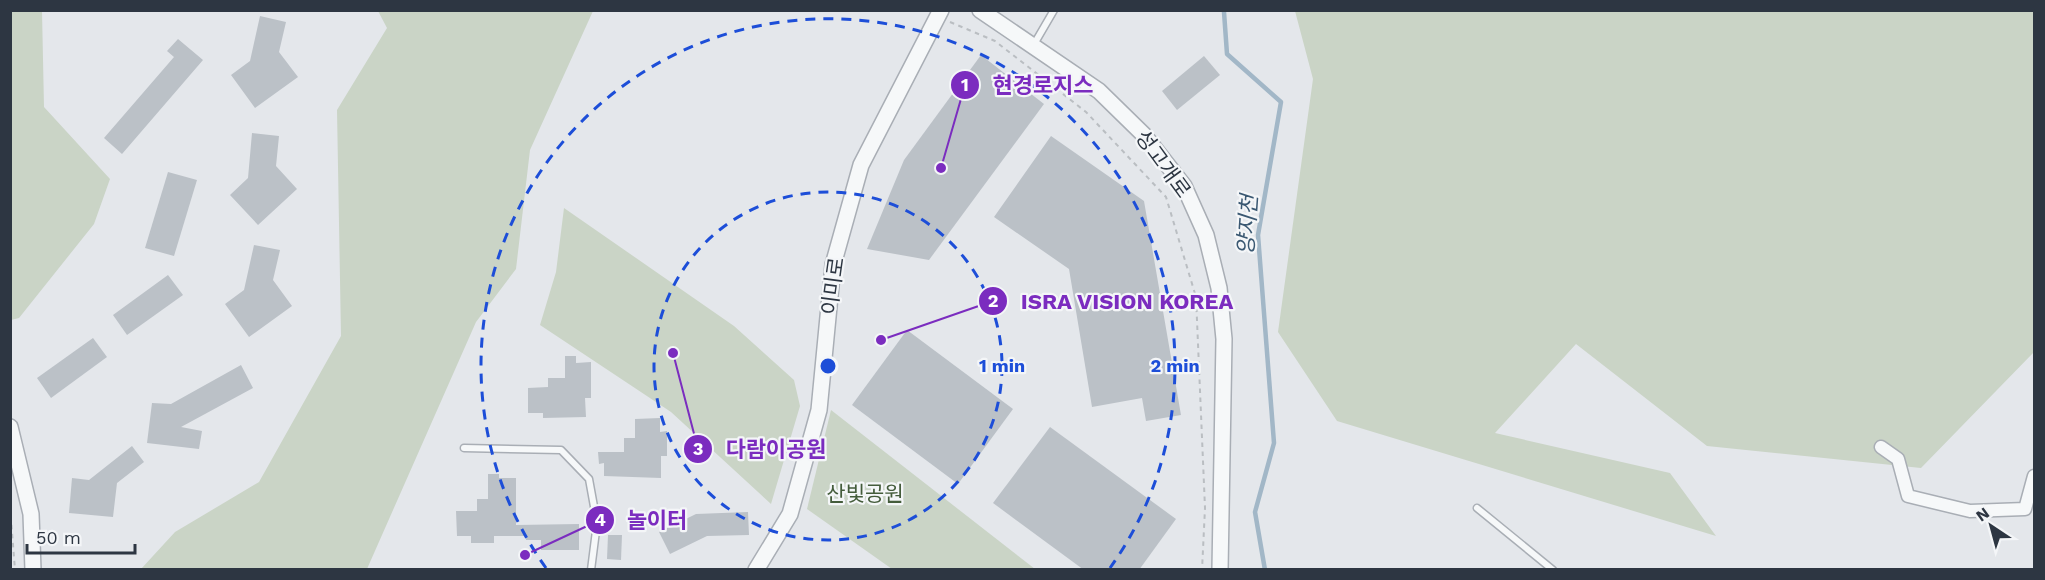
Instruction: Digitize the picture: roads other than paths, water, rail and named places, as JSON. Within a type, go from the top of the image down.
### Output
[{"type":"street","name":"성고개로","points":[[980,10],[1099,91],[1144,135],[1184,186],[1206,236],[1219,288],[1224,339],[1220,570]]},
{"type":"street","name":"이미로","points":[[756,570],[790,514],[816,420],[834,265],[861,165],[940,14]]},
{"type":"street","points":[[10,428],[31,514],[33,570]]},
{"type":"street","points":[[1881,447],[1898,459],[1908,496],[1970,511],[2025,509],[2033,495],[2034,476]]},
{"type":"lane","points":[[1033,46],[1054,10]]},
{"type":"lane","points":[[464,448],[561,450],[589,479],[597,523],[591,570]]},
{"type":"lane","points":[[1477,508],[1553,570]]},
{"type":"waterway","name":"양지천","points":[[1224,12],[1227,54],[1281,102],[1258,235],[1274,443],[1255,512],[1265,570]]},
{"type":"place","name":"현경로지스","points":[[941,168]]},
{"type":"place","name":"ISRA VISION KOREA","points":[[881,340]]},
{"type":"place","name":"다람이공원","points":[[673,353]]},
{"type":"place","name":"놀이터","points":[[525,555]]},
{"type":"park label","name":"산빛공원","points":[[865,494]]}]
